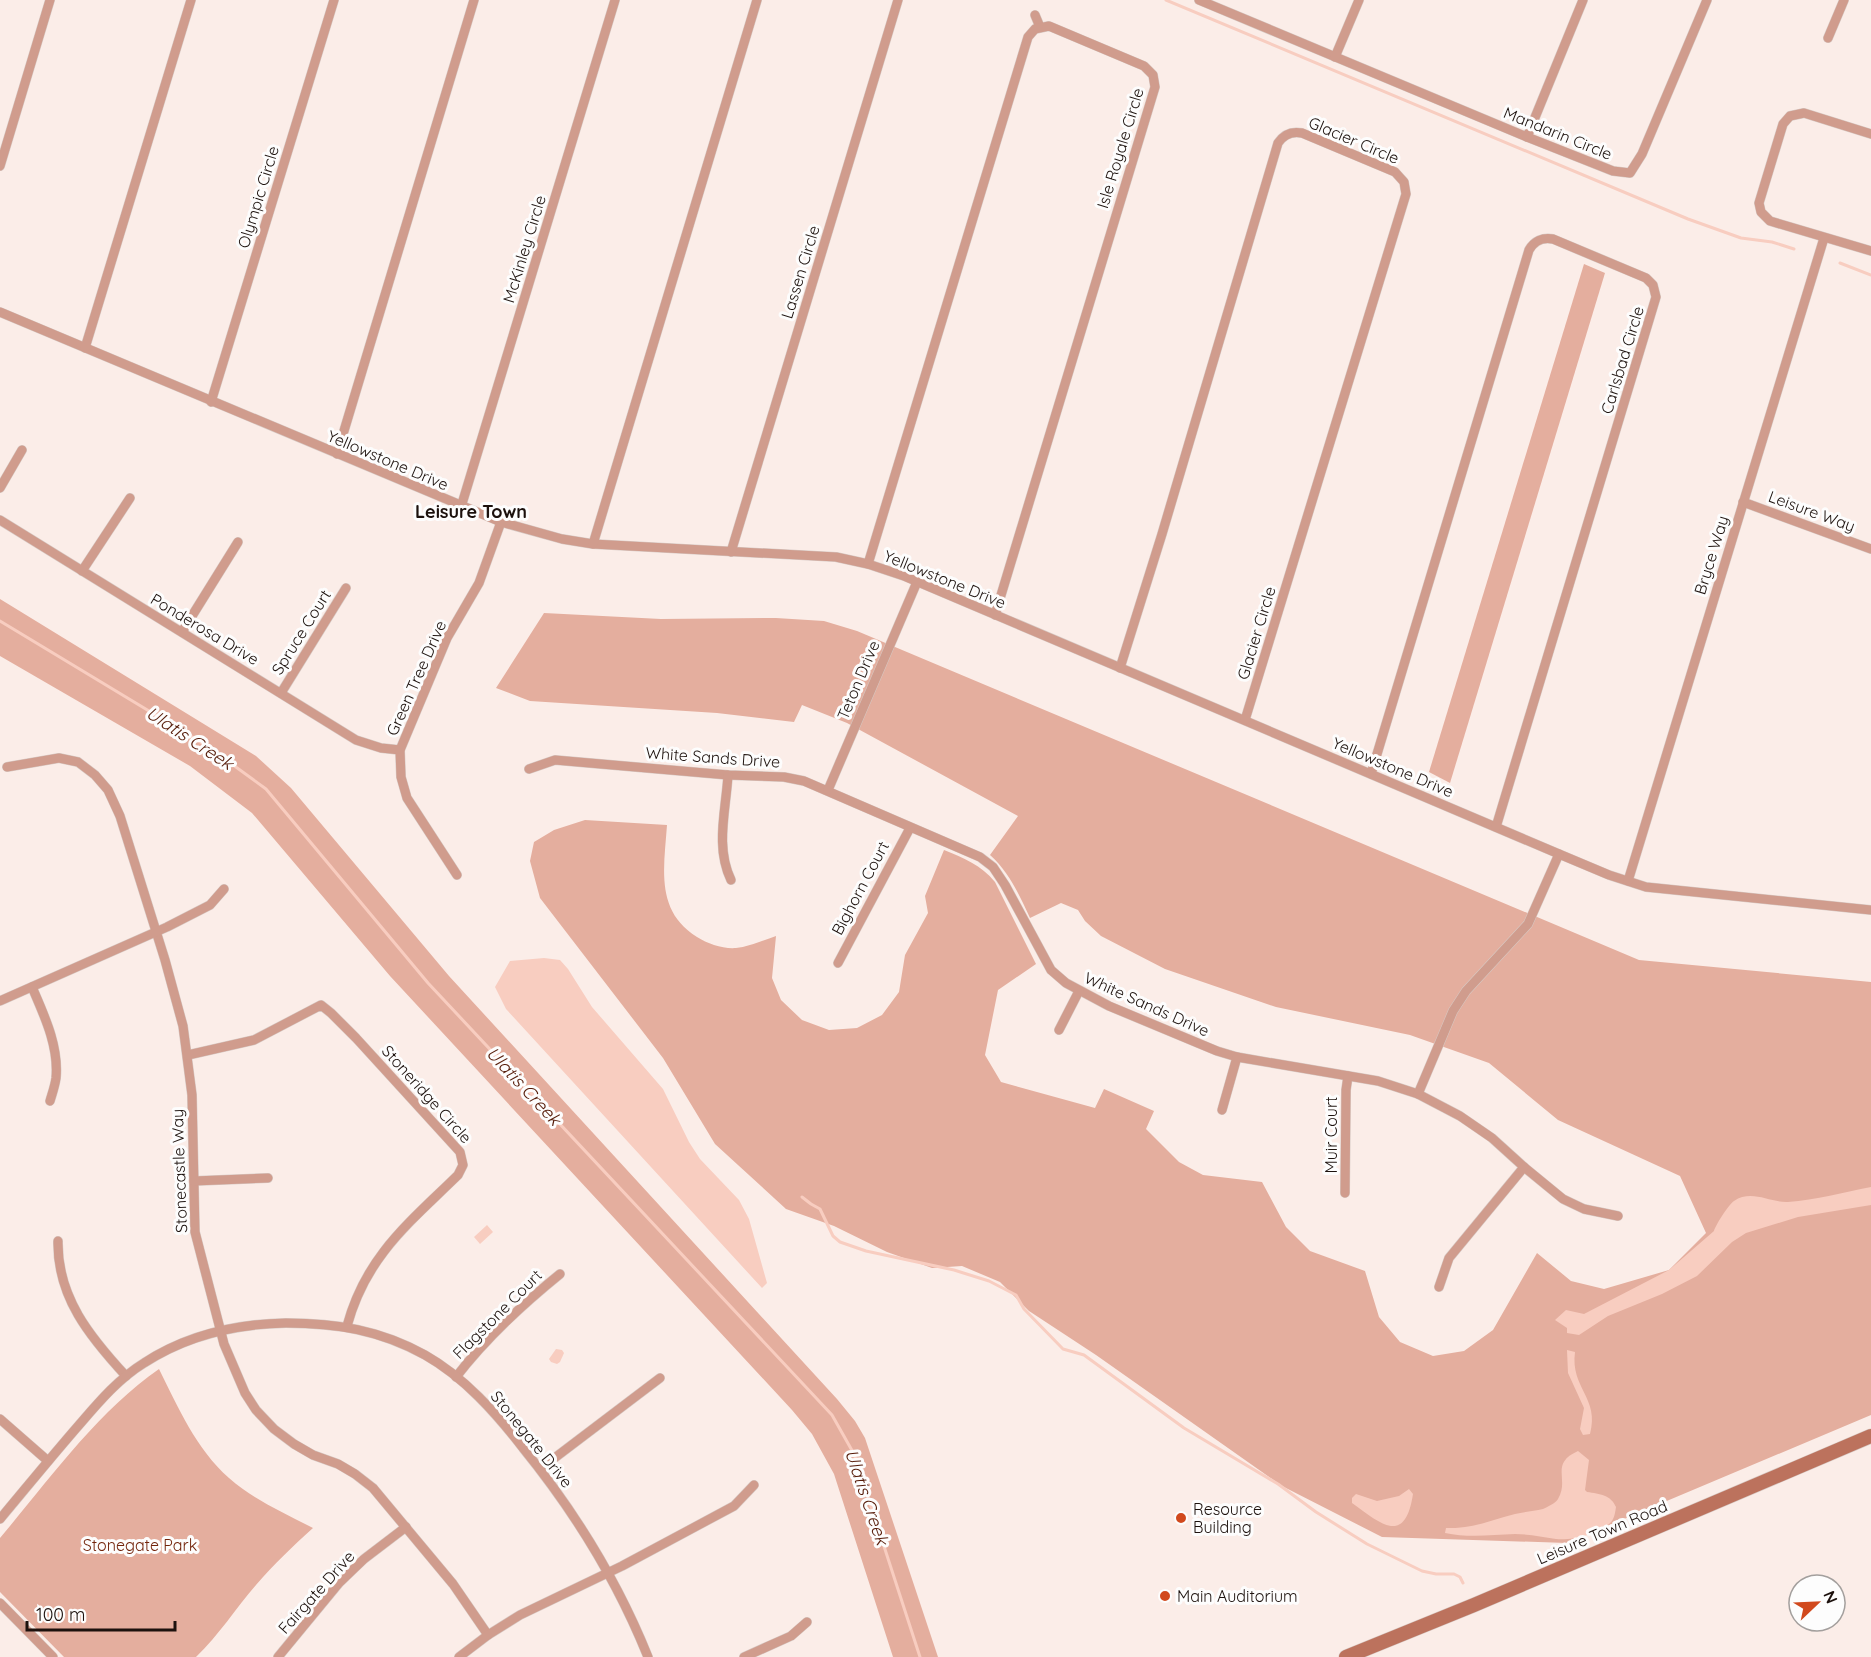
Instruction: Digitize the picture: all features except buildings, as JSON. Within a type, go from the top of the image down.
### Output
[{"type":"main road","name":"Leisure Town Road","points":[[1346,1657],[1496,1596],[1871,1436]]},
{"type":"street","points":[[0,166],[50,0]]},
{"type":"street","points":[[85,348],[191,0]]},
{"type":"street","name":"Olympic Circle","points":[[211,402],[334,0]]},
{"type":"street","points":[[337,454],[474,0]]},
{"type":"street","name":"McKinley Circle","points":[[461,507],[615,0]]},
{"type":"street","points":[[593,544],[757,0]]},
{"type":"street","name":"Lassen Circle","points":[[731,552],[898,0]]},
{"type":"street","name":"Mandarin Circle","points":[[1199,0],[1527,137],[1612,171],[1630,173],[1642,154],[1707,0]]},
{"type":"street","points":[[1335,57],[1359,0]]},
{"type":"street","points":[[1527,137],[1583,0]]},
{"type":"street","points":[[1828,38],[1844,0]]},
{"type":"street","points":[[868,564],[1025,46],[1031,33],[1040,27],[1035,15]]},
{"type":"street","name":"Isle Royale Circle","points":[[995,615],[1155,87],[1153,75],[1144,66],[1049,26],[1040,27]]},
{"type":"street","points":[[1153,75],[1163,71]]},
{"type":"street","points":[[1871,134],[1804,113],[1790,116],[1783,124],[1760,199],[1761,213],[1770,222],[1871,251]]},
{"type":"street","points":[[1285,123],[1289,134]]},
{"type":"street","name":"Glacier Circle","points":[[1120,668],[1278,143],[1289,134],[1302,133],[1395,172],[1404,182],[1406,194],[1245,720]]},
{"type":"street","points":[[1404,182],[1413,177]]},
{"type":"street","points":[[1371,774],[1529,250],[1540,239],[1537,228]]},
{"type":"street","name":"Bryce Way","points":[[1628,881],[1824,238]]},
{"type":"street","name":"Carlsbad Circle","points":[[1496,827],[1656,301],[1654,288],[1646,278],[1553,239],[1540,239]]},
{"type":"street","points":[[1654,288],[1665,283]]},
{"type":"street","name":"Yellowstone Drive","points":[[0,312],[501,522],[562,539],[593,544],[836,557],[868,564],[917,582],[1559,854],[1628,881],[1667,890],[1871,910]]},
{"type":"street","points":[[0,488],[22,450]]},
{"type":"street","points":[[82,571],[130,498]]},
{"type":"street","name":"Leisure Way","points":[[1743,502],[1871,549]]},
{"type":"street","name":"Ponderosa Drive","points":[[0,520],[356,740],[381,748],[400,750]]},
{"type":"street","name":"Green Tree Drive","points":[[457,875],[407,798],[401,777],[400,750],[447,638],[478,583],[501,522]]},
{"type":"street","points":[[182,632],[238,542]]},
{"type":"street","name":"Teton Drive","points":[[828,790],[917,582]]},
{"type":"street","name":"Spruce Court","points":[[281,693],[346,588]]},
{"type":"street","name":"Stonecastle Way","points":[[7,766],[59,758],[78,762],[95,775],[108,790],[120,816],[175,993],[188,1055],[192,1095],[195,1232],[220,1329],[231,1364],[245,1393],[256,1410],[294,1444],[313,1455],[338,1464],[373,1488],[453,1584],[488,1635]]},
{"type":"street","name":"White Sands Drive","points":[[529,769],[555,760],[728,775],[784,777],[804,781],[828,790],[910,828],[980,856],[993,867],[1017,904],[1040,953],[1051,970],[1079,992],[1217,1051],[1237,1057],[1378,1081],[1418,1094],[1468,1121],[1492,1138],[1563,1199],[1584,1209],[1618,1216]]},
{"type":"street","points":[[728,775],[722,850],[724,865],[731,880]]},
{"type":"street","name":"Bighorn Court","points":[[838,963],[910,828]]},
{"type":"street","points":[[1418,1094],[1453,1011],[1466,991],[1528,924],[1559,854]]},
{"type":"street","points":[[0,1001],[156,932],[210,905],[224,890]]},
{"type":"street","points":[[32,987],[44,1013],[55,1055],[56,1078],[50,1101]]},
{"type":"street","points":[[1059,1030],[1079,992]]},
{"type":"street","name":"Stoneridge Circle","points":[[188,1055],[254,1040],[321,1005],[356,1038],[460,1152],[463,1165],[458,1175],[394,1238],[372,1266],[363,1282],[347,1326]]},
{"type":"street","points":[[1222,1110],[1237,1057]]},
{"type":"street","name":"Muir Court","points":[[1345,1193],[1348,1076]]},
{"type":"street","points":[[1439,1287],[1449,1258],[1524,1167]]},
{"type":"street","points":[[194,1180],[268,1178]]},
{"type":"street","points":[[58,1241],[60,1272],[70,1302],[90,1333],[126,1376]]},
{"type":"street","name":"Flagstone Court","points":[[456,1377],[531,1298],[560,1274]]},
{"type":"street","name":"Stonegate Drive","points":[[0,1519],[105,1396],[143,1363],[168,1349],[220,1329],[263,1324],[302,1323],[347,1326],[386,1338],[426,1355],[479,1397],[506,1426],[578,1520],[609,1572],[648,1657]]},
{"type":"street","points":[[540,1469],[660,1378]]},
{"type":"street","points":[[0,1419],[48,1461]]},
{"type":"street","points":[[459,1657],[520,1615],[609,1572],[734,1506],[754,1485]]},
{"type":"street","name":"Fairgate Drive","points":[[278,1657],[339,1583],[364,1559],[406,1527]]},
{"type":"street","points":[[0,1603],[53,1657]]},
{"type":"street","points":[[744,1657],[791,1636],[807,1622]]},
{"type":"green space","points":[[1584,264],[1605,273],[1450,783],[1429,772]]},
{"type":"green space","points":[[0,599],[256,756],[291,788],[449,976],[837,1399],[865,1438],[938,1657],[893,1657],[834,1474],[812,1434],[792,1410],[390,976],[252,813],[190,766],[0,656]]},
{"type":"green space","points":[[544,613],[661,619],[776,618],[824,621],[857,631],[1639,960],[1871,982],[1871,1415],[1567,1543],[1382,1537],[1282,1486],[1096,1355],[1029,1311],[1000,1282],[962,1266],[932,1268],[887,1252],[834,1226],[786,1209],[715,1144],[663,1058],[540,898],[530,861],[534,842],[554,830],[585,820],[667,825],[665,887],[674,915],[701,940],[726,948],[746,946],[776,936],[772,978],[781,1000],[802,1020],[829,1030],[857,1028],[882,1015],[899,992],[905,955],[928,913],[925,896],[944,850],[972,863],[995,882],[1036,964],[998,990],[985,1055],[1001,1082],[1095,1108],[1104,1089],[1154,1111],[1146,1129],[1179,1162],[1203,1175],[1262,1182],[1286,1227],[1310,1251],[1365,1271],[1379,1317],[1400,1342],[1433,1356],[1464,1351],[1493,1330],[1537,1253],[1571,1281],[1604,1289],[1669,1270],[1706,1233],[1680,1176],[1558,1120],[1489,1063],[1410,1035],[1276,1007],[1165,969],[1101,936],[1085,921],[1078,910],[1061,903],[1030,918],[1009,877],[990,855],[1018,816],[847,723],[802,705],[794,722],[717,713],[530,701],[496,688]]},
{"type":"green space","name":"Stonegate Park","points":[[159,1369],[197,1441],[217,1467],[249,1493],[313,1528],[263,1577],[196,1657],[64,1657],[0,1592],[0,1538],[94,1426],[136,1386]]},
{"type":"shaded area","points":[[544,958],[560,960],[568,969],[592,1007],[663,1089],[700,1159],[739,1200],[749,1219],[767,1283],[762,1288],[506,1009],[495,987],[510,961]]},
{"type":"shaded area","points":[[1871,1187],[1871,1205],[1798,1217],[1746,1233],[1732,1242],[1697,1276],[1662,1294],[1608,1316],[1579,1335],[1567,1333],[1567,1328],[1555,1320],[1566,1310],[1584,1314],[1669,1270],[1714,1231],[1729,1206],[1741,1198],[1754,1196],[1788,1202]]},
{"type":"shaded area","points":[[487,1225],[493,1232],[480,1244],[474,1237]]},
{"type":"shaded area","points":[[556,1349],[564,1353],[557,1364],[549,1359]]},
{"type":"shaded area","points":[[1567,1350],[1575,1352],[1577,1375],[1591,1411],[1590,1434],[1583,1435],[1580,1429],[1584,1408],[1568,1373]]},
{"type":"shaded area","points":[[1578,1451],[1589,1460],[1585,1490],[1601,1494],[1616,1507],[1612,1521],[1604,1528],[1569,1539],[1520,1534],[1471,1536],[1445,1533],[1446,1528],[1478,1525],[1551,1505],[1561,1492],[1564,1461]]},
{"type":"shaded area","points":[[1409,1489],[1413,1494],[1409,1510],[1404,1520],[1398,1525],[1390,1526],[1382,1523],[1352,1503],[1352,1498],[1356,1494],[1377,1501],[1399,1496]]},
{"type":"waterway","points":[[1166,0],[1688,219],[1741,238],[1772,242],[1794,249]]},
{"type":"waterway","points":[[1840,263],[1871,275]]},
{"type":"waterway","name":"Ulatis Creek","points":[[0,621],[207,746],[266,789],[428,983],[832,1415],[854,1454],[920,1657]]},
{"type":"waterway","points":[[802,1197],[820,1209],[833,1236],[840,1242],[866,1251],[954,1270],[989,1281],[1016,1295],[1024,1309],[1063,1349],[1084,1355],[1184,1428],[1278,1484],[1316,1512],[1367,1544],[1422,1571],[1454,1574],[1460,1577],[1463,1583]]},
{"type":"place","name":"Resource Building","points":[[1181,1518]]},
{"type":"place","name":"Main Auditorium","points":[[1165,1596]]},
{"type":"district","name":"Leisure Town","points":[[471,511]]}]
